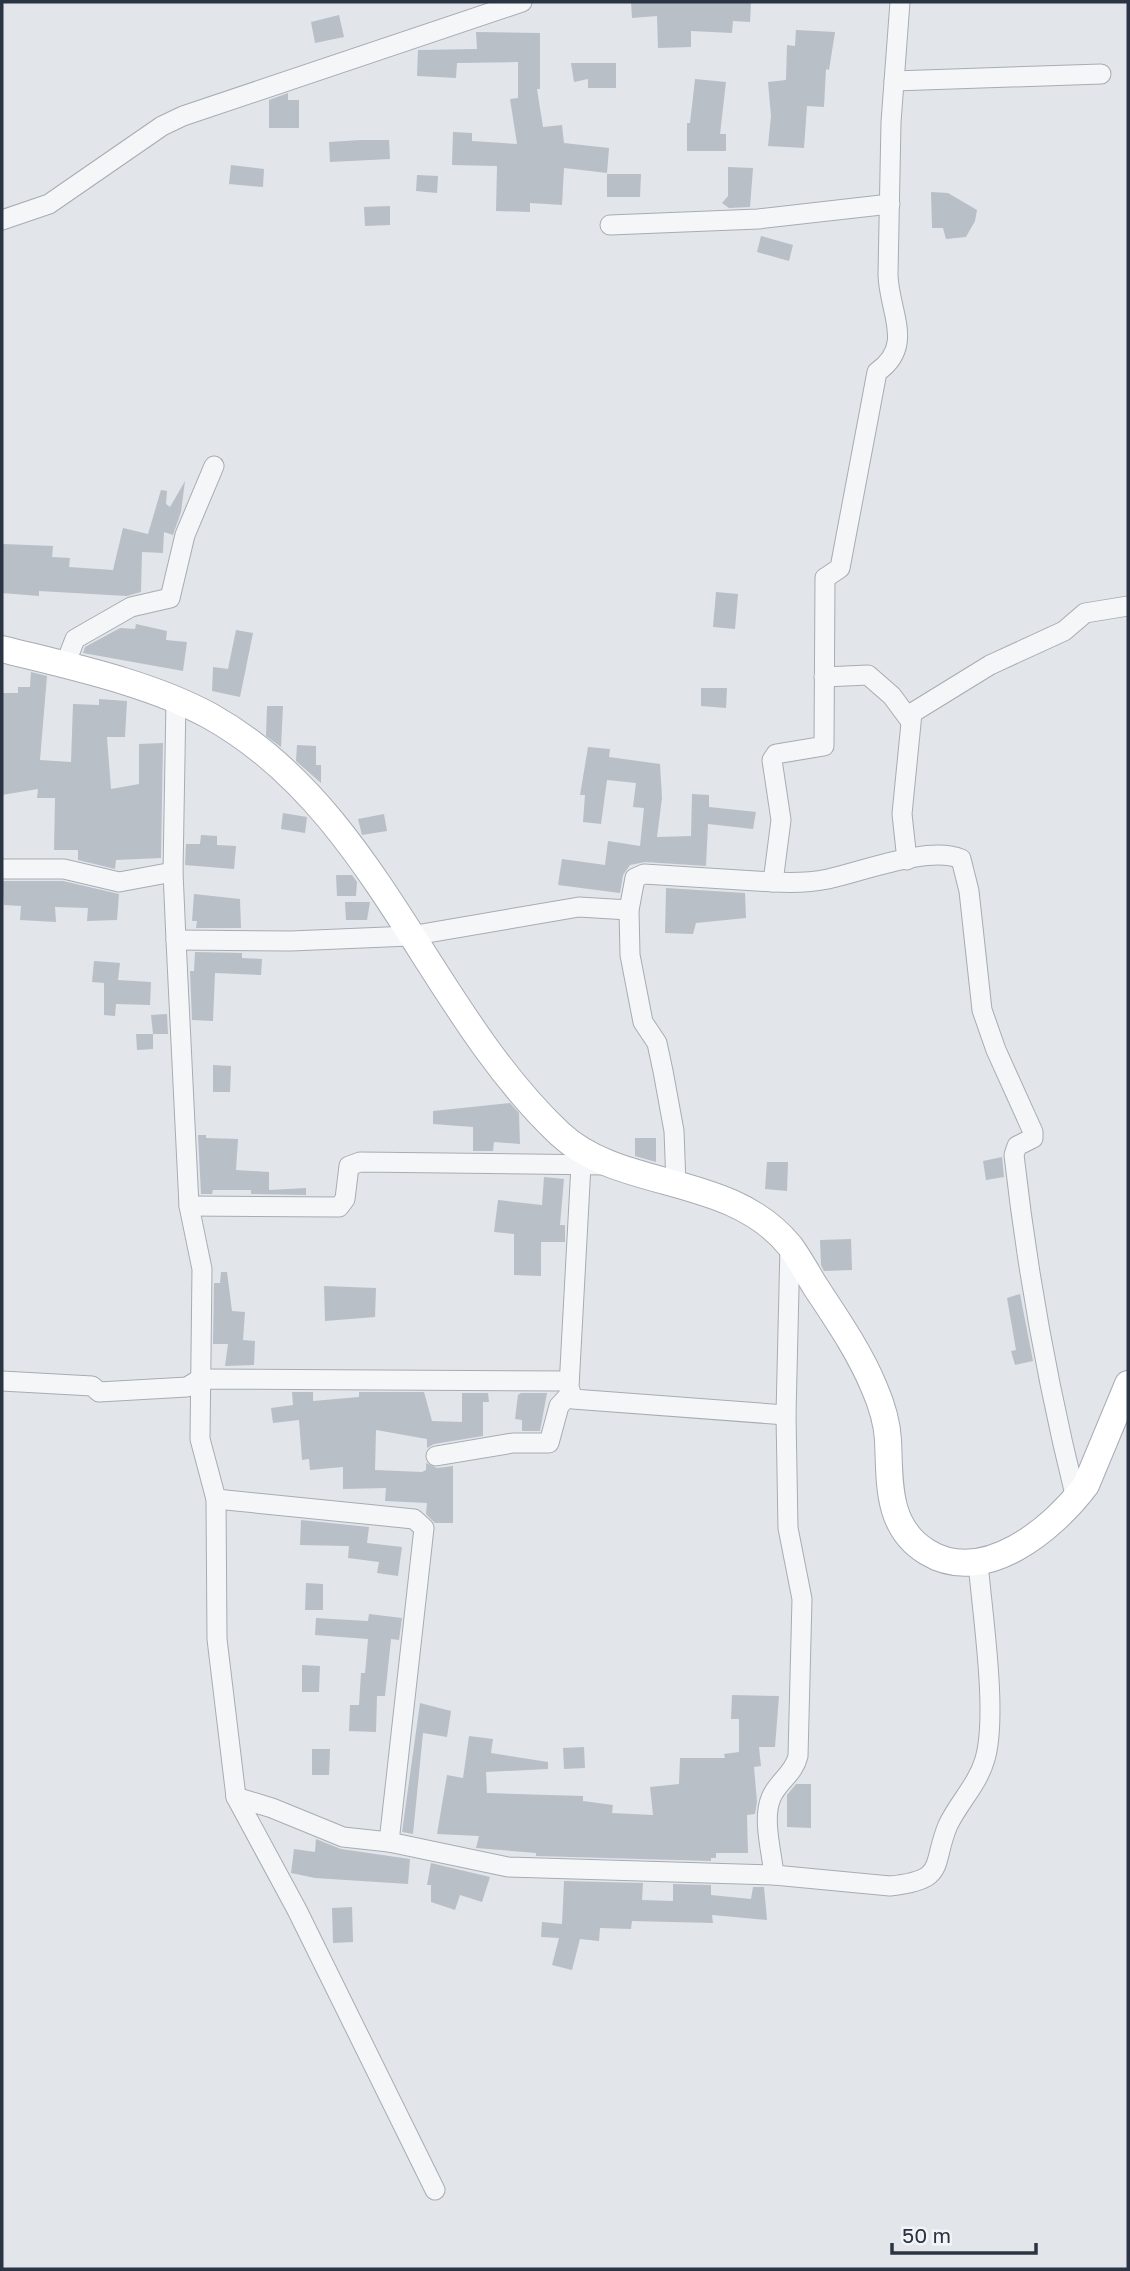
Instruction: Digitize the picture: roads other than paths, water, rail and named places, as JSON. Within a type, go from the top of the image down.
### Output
[{"type":"street","points":[[2,220],[49,204],[162,126],[183,116],[522,2]]},
{"type":"street","points":[[773,882],[781,820],[772,760],[776,754],[824,746],[825,578],[840,568],[877,372],[890,363],[898,344],[889,296],[894,81],[900,2]]},
{"type":"street","points":[[894,81],[1101,74]]},
{"type":"street","points":[[610,225],[758,219],[890,204]]},
{"type":"street","points":[[65,665],[75,639],[131,607],[170,598],[185,535],[214,466]]},
{"type":"street","points":[[907,860],[902,814],[909,719],[912,713],[990,665],[1069,626],[1090,610],[1128,606]]},
{"type":"street","points":[[2,649],[65,665],[176,700],[210,716],[249,741],[304,790],[375,881],[484,1043],[534,1106],[575,1145],[621,1166],[745,1209],[790,1246],[858,1355],[874,1387],[888,1436],[890,1496],[901,1527],[925,1552],[940,1559],[978,1562],[1001,1557],[1020,1545],[1076,1499],[1093,1474],[1128,1384]]},
{"type":"street","points":[[824,677],[868,675],[892,696],[909,719]]},
{"type":"street","points":[[176,700],[173,872],[190,1206],[202,1269],[200,1440],[216,1499],[217,1639],[236,1797],[303,1922],[435,2190]]},
{"type":"street","points":[[676,1184],[674,1131],[657,1043],[643,1022],[629,955],[629,910],[635,878],[644,874],[773,882],[826,880],[907,860],[951,854],[961,859],[969,891],[982,1010],[996,1050],[1033,1132],[1033,1138],[1017,1146],[1014,1154],[1020,1212],[1057,1420],[1076,1499]]},
{"type":"street","points":[[2,869],[64,869],[119,882],[173,872]]},
{"type":"street","points":[[176,940],[291,942],[410,936],[579,906],[629,910]]},
{"type":"street","points":[[190,1206],[339,1206],[345,1199],[349,1166],[360,1162],[621,1166]]},
{"type":"street","points":[[436,1456],[513,1443],[549,1443],[559,1406],[569,1388],[581,1165]]},
{"type":"street","points":[[775,1875],[769,1806],[775,1791],[796,1765],[798,1756],[802,1599],[789,1541],[786,1415],[790,1246]]},
{"type":"street","points":[[2,1381],[92,1386],[99,1392],[187,1387],[200,1379],[569,1388],[580,1401],[786,1415]]},
{"type":"street","points":[[216,1499],[414,1519],[424,1528],[389,1842]]},
{"type":"street","points":[[236,1797],[272,1808],[343,1837],[389,1842],[508,1867],[775,1875],[890,1886],[908,1884],[925,1877],[938,1866],[948,1825],[981,1771],[986,1756],[989,1718],[978,1562]]}]
